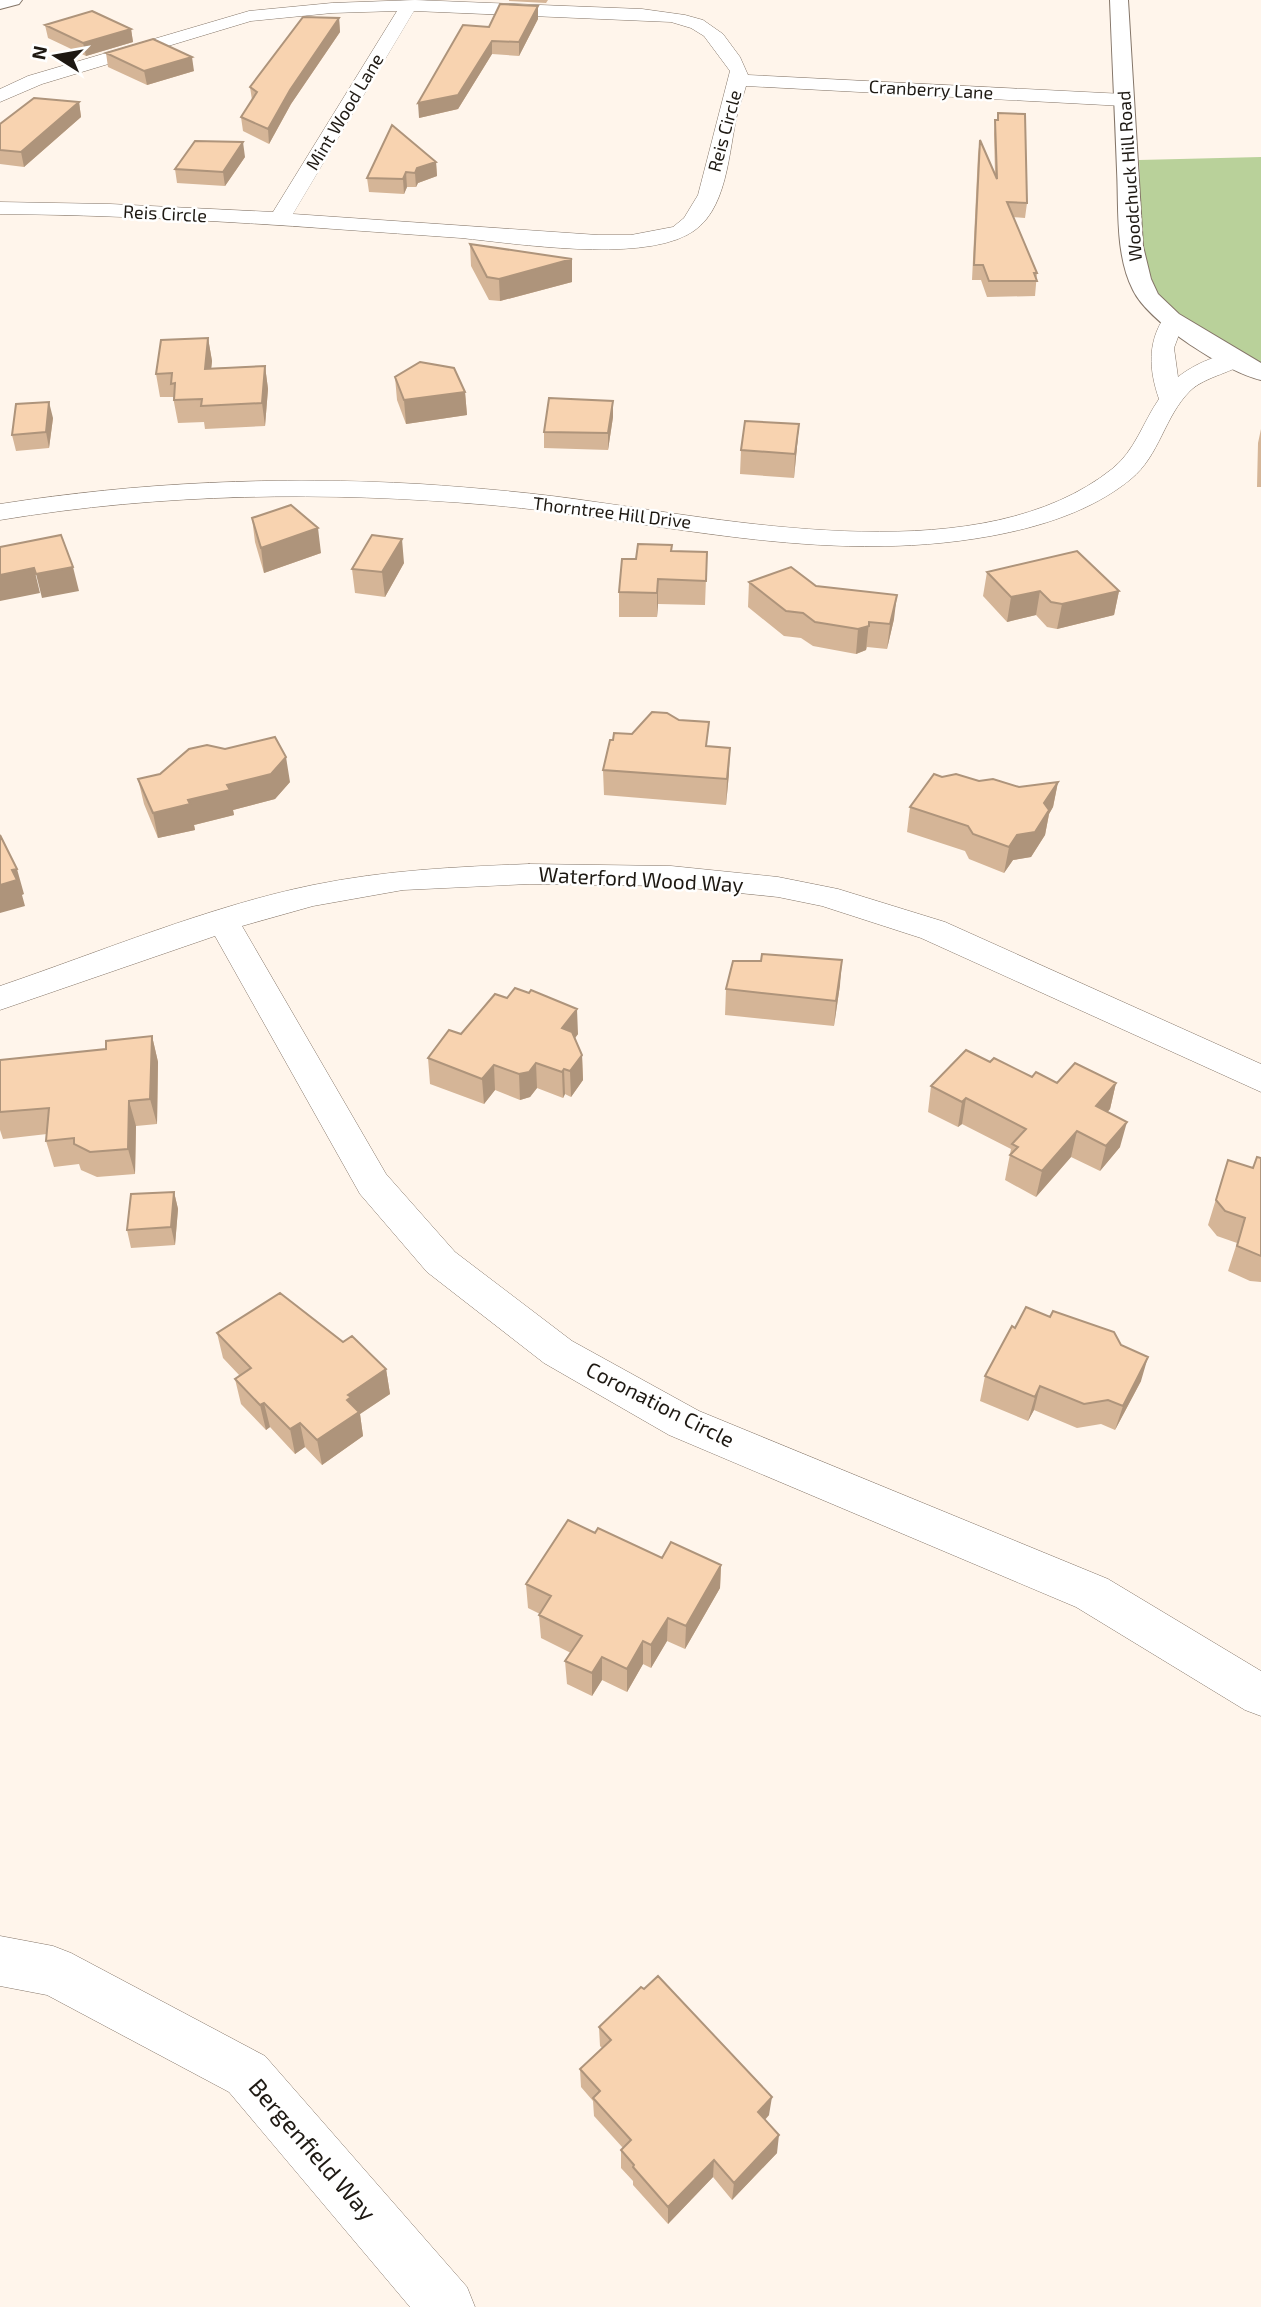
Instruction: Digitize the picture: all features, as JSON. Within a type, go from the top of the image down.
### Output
[{"type":"main road","points":[[0,4],[13,0]]},
{"type":"main road","name":"Woodchuck Hill Road","points":[[1119,0],[1132,246],[1139,277],[1149,299],[1173,321],[1261,373]]},
{"type":"street","name":"Reis Circle","points":[[0,96],[35,80],[249,16],[314,5],[410,4],[586,12],[683,20],[710,32],[727,50],[738,71],[739,80],[729,110],[718,163],[703,208],[686,227],[655,239],[628,242],[279,219],[0,208]]},
{"type":"street","name":"Mint Wood Lane","points":[[279,219],[410,4]]},
{"type":"street","name":"Cranberry Lane","points":[[739,80],[1124,100]]},
{"type":"street","points":[[1170,397],[1162,358],[1164,333],[1173,321]]},
{"type":"street","name":"Thorntree Hill Drive","points":[[0,512],[131,492],[220,486],[334,486],[564,505],[790,537],[871,539],[971,531],[1010,524],[1051,512],[1109,484],[1137,460],[1170,397],[1184,381],[1197,373],[1236,360]]},
{"type":"street","name":"Waterford Wood Way","points":[[0,998],[223,921],[311,896],[402,880],[529,874],[671,876],[778,887],[827,896],[933,930],[1261,1079]]},
{"type":"street","name":"Coronation Circle","points":[[223,921],[373,1184],[441,1262],[558,1352],[684,1423],[1092,1593],[1261,1695]]},
{"type":"street","name":"Bergenfield Way","points":[[0,1961],[53,1971],[247,2074],[446,2307]]},
{"type":"green space","points":[[1261,157],[1261,365],[1182,317],[1162,298],[1154,285],[1142,232],[1139,160]]},
{"type":"building","points":[[500,4],[538,6],[519,42],[492,41],[458,95],[418,103],[463,25],[489,27]]},
{"type":"building","points":[[92,11],[131,29],[83,43],[45,25]]},
{"type":"building","points":[[303,17],[339,18],[290,90],[268,129],[241,117],[257,92],[250,87]]},
{"type":"building","points":[[153,39],[192,57],[144,71],[106,53]]},
{"type":"building","points":[[34,98],[79,102],[21,152],[0,150],[0,124]]},
{"type":"building","points":[[998,113],[1025,114],[1027,203],[1007,202],[1037,273],[1034,273],[1037,281],[989,281],[983,265],[974,265],[980,140],[997,179],[995,120],[998,120]]},
{"type":"building","points":[[392,125],[436,162],[417,168],[415,173],[406,172],[403,179],[367,178]]},
{"type":"building","points":[[195,141],[243,142],[223,172],[175,169]]},
{"type":"building","points":[[470,244],[572,259],[499,279],[487,277]]},
{"type":"building","points":[[208,338],[205,369],[265,366],[262,403],[201,406],[202,399],[174,400],[175,383],[171,384],[172,373],[156,374],[161,340]]},
{"type":"building","points":[[420,362],[454,368],[465,392],[404,400],[395,377]]},
{"type":"building","points":[[549,398],[613,401],[608,433],[544,432]]},
{"type":"building","points":[[49,402],[46,432],[12,435],[16,404]]},
{"type":"building","points":[[745,421],[799,424],[795,454],[741,450]]},
{"type":"building","points":[[291,505],[318,528],[261,548],[252,518]]},
{"type":"building","points":[[61,535],[73,567],[36,574],[34,568],[0,575],[0,547]]},
{"type":"building","points":[[372,535],[402,539],[382,572],[352,569]]},
{"type":"building","points":[[638,544],[672,545],[671,551],[707,552],[706,581],[658,579],[657,593],[619,592],[622,559],[636,559]]},
{"type":"building","points":[[1077,551],[1119,591],[1062,604],[1051,602],[1040,591],[1011,597],[987,572]]},
{"type":"building","points":[[791,567],[816,586],[897,595],[890,624],[869,622],[869,626],[858,629],[815,622],[803,613],[786,611],[749,582]]},
{"type":"building","points":[[652,712],[667,713],[679,720],[709,722],[706,746],[730,748],[727,779],[603,770],[614,733],[632,734]]},
{"type":"building","points":[[275,737],[286,757],[271,774],[227,785],[230,790],[188,800],[190,804],[153,813],[138,779],[160,774],[189,749],[207,745],[225,749]]},
{"type":"building","points":[[934,774],[942,777],[956,774],[979,781],[993,779],[1019,787],[1058,782],[1044,803],[1049,810],[1035,832],[1017,835],[1009,847],[973,834],[968,826],[910,807]]},
{"type":"building","points":[[0,835],[17,869],[12,870],[17,880],[0,885]]},
{"type":"building","points":[[762,954],[842,960],[836,1001],[726,989],[733,961],[761,961]]},
{"type":"building","points":[[515,988],[529,993],[531,990],[577,1009],[562,1028],[572,1032],[582,1055],[570,1071],[564,1069],[562,1072],[536,1063],[529,1072],[519,1074],[494,1065],[482,1079],[428,1058],[449,1030],[461,1034],[495,994],[507,998]]},
{"type":"building","points":[[152,1036],[150,1099],[129,1101],[128,1149],[90,1152],[74,1144],[74,1138],[46,1141],[49,1108],[0,1112],[0,1060],[106,1049],[106,1041]]},
{"type":"building","points":[[966,1050],[990,1062],[994,1058],[1032,1077],[1036,1072],[1057,1083],[1075,1063],[1116,1083],[1096,1106],[1127,1122],[1106,1146],[1077,1131],[1042,1171],[1010,1155],[1018,1147],[1012,1144],[1026,1129],[966,1098],[962,1102],[931,1086]]},
{"type":"building","points":[[1257,1157],[1261,1158],[1261,1256],[1237,1246],[1245,1218],[1225,1211],[1216,1200],[1228,1160],[1253,1168]]},
{"type":"building","points":[[174,1192],[171,1227],[127,1230],[131,1194]]},
{"type":"building","points":[[280,1293],[343,1342],[352,1336],[386,1369],[348,1395],[351,1397],[347,1400],[359,1412],[317,1440],[300,1423],[290,1429],[264,1403],[260,1405],[235,1379],[251,1368],[217,1333]]},
{"type":"building","points":[[1026,1307],[1050,1317],[1053,1311],[1114,1332],[1121,1345],[1148,1357],[1123,1406],[1108,1400],[1084,1404],[1040,1386],[1035,1397],[985,1376],[1012,1326],[1015,1328]]},
{"type":"building","points":[[568,1520],[595,1533],[598,1528],[662,1558],[671,1542],[721,1565],[686,1626],[668,1618],[651,1645],[643,1641],[627,1669],[602,1657],[592,1673],[565,1661],[582,1636],[539,1615],[551,1596],[526,1584]]},
{"type":"building","points":[[658,1976],[772,2097],[758,2112],[779,2135],[734,2183],[714,2160],[668,2207],[621,2150],[631,2140],[593,2098],[600,2091],[580,2069],[611,2040],[599,2027],[641,1987],[644,1989]]}]
